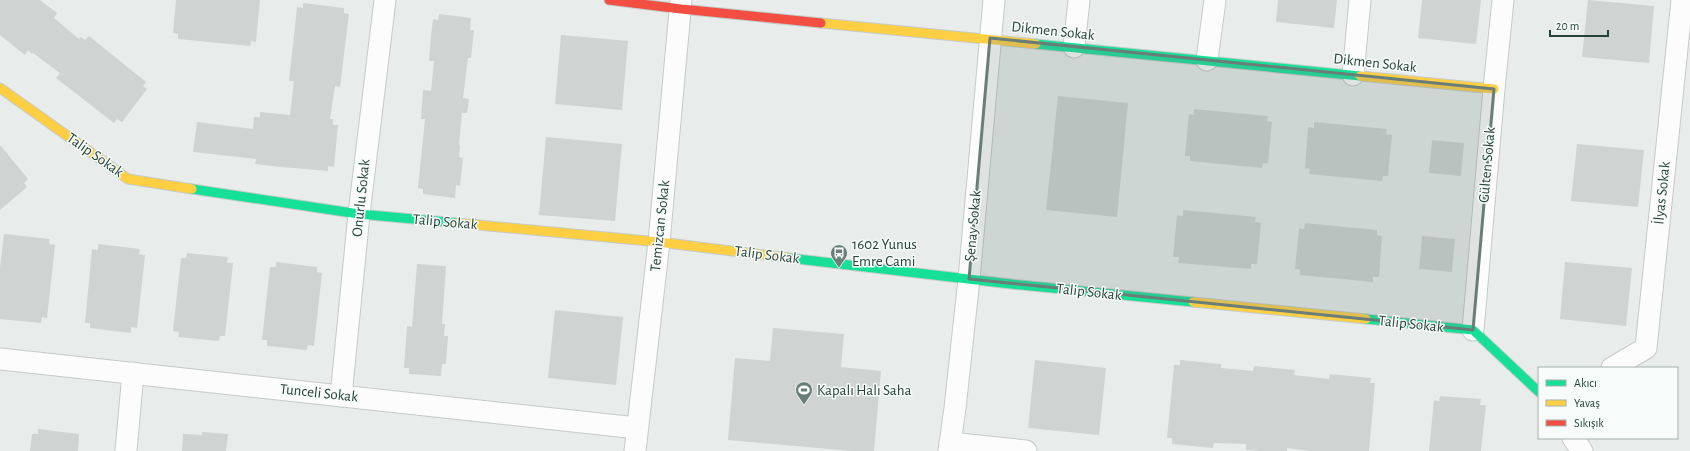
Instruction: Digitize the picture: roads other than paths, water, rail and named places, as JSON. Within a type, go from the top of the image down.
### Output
[{"type":"street","name":"Onurlu Sokak","points":[[341,396],[359,214],[385,0]]},
{"type":"street","name":"Dikmen Sokak","points":[[609,0],[681,4],[1074,47],[1494,89]]},
{"type":"street","name":"Şenay Sokak","points":[[949,447],[969,279],[994,0]]},
{"type":"street","points":[[1074,47],[1079,0]]},
{"type":"street","points":[[1207,60],[1215,0]]},
{"type":"street","points":[[1354,75],[1360,0]]},
{"type":"street","name":"Gülten Sokak","points":[[1473,330],[1503,0]]},
{"type":"street","name":"İlyas Sokak","points":[[1614,367],[1646,348],[1682,0]]},
{"type":"street","name":"Temizcan Sokak","points":[[635,451],[659,242],[681,4]]},
{"type":"street","name":"Talip Sokak","points":[[0,88],[128,179],[359,214],[659,242],[969,279],[1473,330]]},
{"type":"street","points":[[1473,330],[1538,391]]},
{"type":"street","name":"Tunceli Sokak","points":[[0,359],[133,372],[637,428]]},
{"type":"street","points":[[126,451],[133,372]]},
{"type":"street","points":[[1574,439],[1582,451]]},
{"type":"street","points":[[949,447],[1026,451]]},
{"type":"place","name":"1602 Yunus Emre Cami","points":[[839,268]]},
{"type":"place","name":"Kapalı Halı Saha","points":[[804,405]]}]
